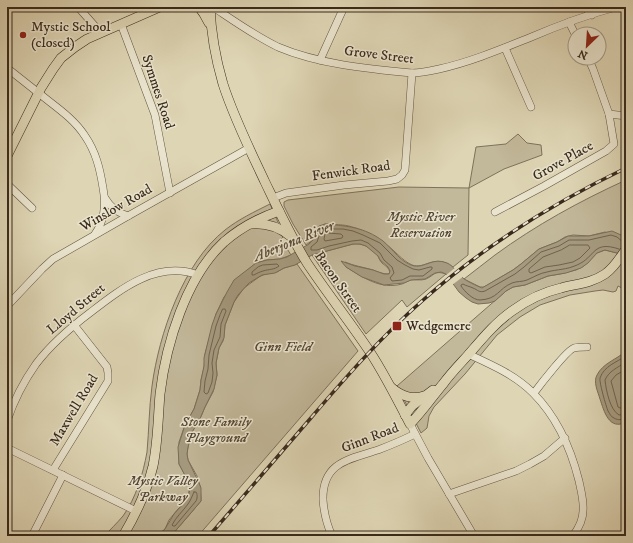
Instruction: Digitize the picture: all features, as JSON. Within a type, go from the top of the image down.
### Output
[{"type":"main road","points":[[7,156],[38,93],[53,68],[62,58],[79,44],[150,10],[160,7]]},
{"type":"main road","name":"Bacon Street","points":[[199,7],[206,17],[211,29],[223,84],[236,120],[292,237],[307,263],[370,352],[391,387],[410,424]]},
{"type":"main road","name":"Bacon Street","points":[[211,7],[211,29]]},
{"type":"main road","points":[[123,536],[136,511],[153,465],[164,368],[174,328],[198,275],[221,245],[233,235],[249,224],[279,211]]},
{"type":"main road","points":[[249,224],[271,225],[283,230],[292,237]]},
{"type":"main road","points":[[410,424],[468,354],[495,325],[511,312],[523,303],[553,290],[599,277],[610,269],[623,252]]},
{"type":"main road","points":[[405,415],[410,408],[444,382]]},
{"type":"main road","points":[[391,387],[398,393],[408,397],[417,398],[426,396]]},
{"type":"street","points":[[78,7],[101,33]]},
{"type":"street","name":"Grove Street","points":[[211,7],[271,44],[291,52],[320,60],[354,66],[412,73],[419,73],[454,65],[505,48],[569,22],[616,7]]},
{"type":"street","points":[[320,60],[344,7]]},
{"type":"street","points":[[586,7],[592,15]]},
{"type":"street","points":[[569,22],[571,26]]},
{"type":"street","name":"Symmes Road","points":[[121,24],[155,115],[170,193]]},
{"type":"street","points":[[505,48],[530,107]]},
{"type":"street","name":"Grove Place","points":[[495,212],[610,148],[614,142],[609,114],[592,66]]},
{"type":"street","points":[[7,68],[69,117],[86,136],[98,162],[105,207],[102,220],[93,236]]},
{"type":"street","name":"Fenwick Road","points":[[273,198],[286,193],[388,181],[397,179],[402,175],[405,170],[412,73]]},
{"type":"street","points":[[609,114],[626,116]]},
{"type":"street","name":"Winslow Road","points":[[7,306],[47,264],[93,236],[249,148]]},
{"type":"street","points":[[7,184],[32,208]]},
{"type":"street","points":[[104,198],[112,208],[119,213],[128,216]]},
{"type":"street","name":"Lloyd Street","points":[[7,420],[16,397],[33,369],[44,354],[74,325],[123,288],[145,277],[160,272],[174,271],[189,272],[198,275]]},
{"type":"street","name":"Maxwell Road","points":[[53,470],[106,386],[109,378],[108,370],[105,364],[74,325]]},
{"type":"street","points":[[534,393],[572,349],[587,347]]},
{"type":"street","points":[[468,354],[517,379],[534,393],[552,417],[565,438],[576,468],[583,502],[582,520],[573,536]]},
{"type":"street","name":"Bacon Street","points":[[410,424],[474,536]]},
{"type":"street","name":"Ginn Road","points":[[332,536],[325,518],[323,497],[328,476],[333,469],[351,458],[385,448],[415,434]]},
{"type":"street","points":[[449,494],[516,471],[544,456],[565,438]]},
{"type":"street","points":[[7,448],[136,511]]},
{"type":"street","points":[[32,536],[62,475]]},
{"type":"green space","points":[[518,134],[527,143],[541,145],[542,155],[504,169],[469,188],[476,147],[506,144]]},
{"type":"green space","points":[[626,180],[626,241],[605,232],[589,236],[573,235],[539,249],[513,270],[484,287],[480,287],[464,279],[495,255],[542,224],[592,196]]},
{"type":"green space","name":"Mystic River Reservation","points":[[399,187],[469,188],[468,255],[453,267],[440,261],[417,266],[412,265],[378,239],[359,229],[346,225],[325,224],[317,229],[313,240],[306,245],[284,206],[284,202],[288,200]]},
{"type":"green space","name":"Mystic Valley Parkway","points":[[270,204],[284,236],[281,239],[291,255],[280,259],[256,263],[224,297],[216,314],[205,354],[200,390],[194,409],[185,425],[179,442],[179,464],[189,483],[188,497],[169,520],[165,529],[157,536],[104,536],[128,509],[141,477],[147,452],[151,394],[155,366],[167,322],[185,280],[210,244],[225,230],[241,219]]},
{"type":"green space","points":[[353,244],[363,245],[372,249],[377,254],[380,261],[388,268],[390,273],[388,274],[345,262],[346,267],[372,282],[394,285],[402,284],[410,280],[424,280],[437,273],[446,274],[407,307],[402,300],[366,334],[312,255]]},
{"type":"green space","points":[[605,250],[617,253],[626,259],[626,290],[618,286],[616,291],[613,292],[603,290],[570,295],[540,305],[520,317],[497,335],[465,374],[434,407],[429,416],[427,428],[421,433],[397,386],[506,291],[513,287],[525,285],[548,276],[576,270],[584,266],[597,253]]},
{"type":"green space","name":"Ginn Field","points":[[297,264],[358,351],[198,536],[171,536],[201,501],[200,486],[197,476],[188,460],[188,447],[192,432],[213,392],[217,375],[216,363],[219,348],[223,341],[225,325],[234,302],[244,288],[259,277]]},
{"type":"water","points":[[325,224],[362,230],[376,236],[405,262],[414,266],[422,266],[437,261],[447,263],[452,266],[464,279],[482,288],[513,270],[539,249],[568,236],[589,236],[612,231],[621,235],[626,241],[626,259],[617,253],[605,250],[597,253],[581,268],[566,273],[548,276],[525,285],[513,287],[495,301],[478,304],[472,302],[459,292],[446,274],[441,272],[435,273],[425,279],[384,285],[362,277],[346,267],[341,261],[384,274],[389,274],[390,271],[378,256],[366,246],[360,244],[353,244],[312,255],[295,265],[284,268],[275,273],[262,275],[249,283],[234,302],[225,325],[224,338],[219,348],[216,363],[217,375],[214,389],[199,421],[192,432],[187,454],[188,460],[201,488],[201,501],[171,536],[157,536],[165,529],[174,514],[185,502],[189,494],[189,483],[179,464],[178,447],[185,425],[194,409],[200,390],[204,358],[212,325],[227,292],[234,280],[256,263],[287,257],[309,244],[315,237],[319,226]]},
{"type":"water","points":[[626,351],[626,422],[615,424],[611,422],[603,409],[596,387],[596,378],[603,367]]},
{"type":"pier","points":[[456,267],[464,276],[452,285],[445,276]]},
{"type":"railway","points":[[209,536],[350,373],[378,343],[422,301],[469,262],[519,227],[571,196],[626,168]]},
{"type":"place","name":"Mystic School (closed)","points":[[23,35]]},
{"type":"place","name":"Wedgemere","points":[[397,326]]},
{"type":"water label","name":"Aberjona River","points":[[294,241]]},
{"type":"park label","name":"Stone Family Playground","points":[[216,430]]}]
